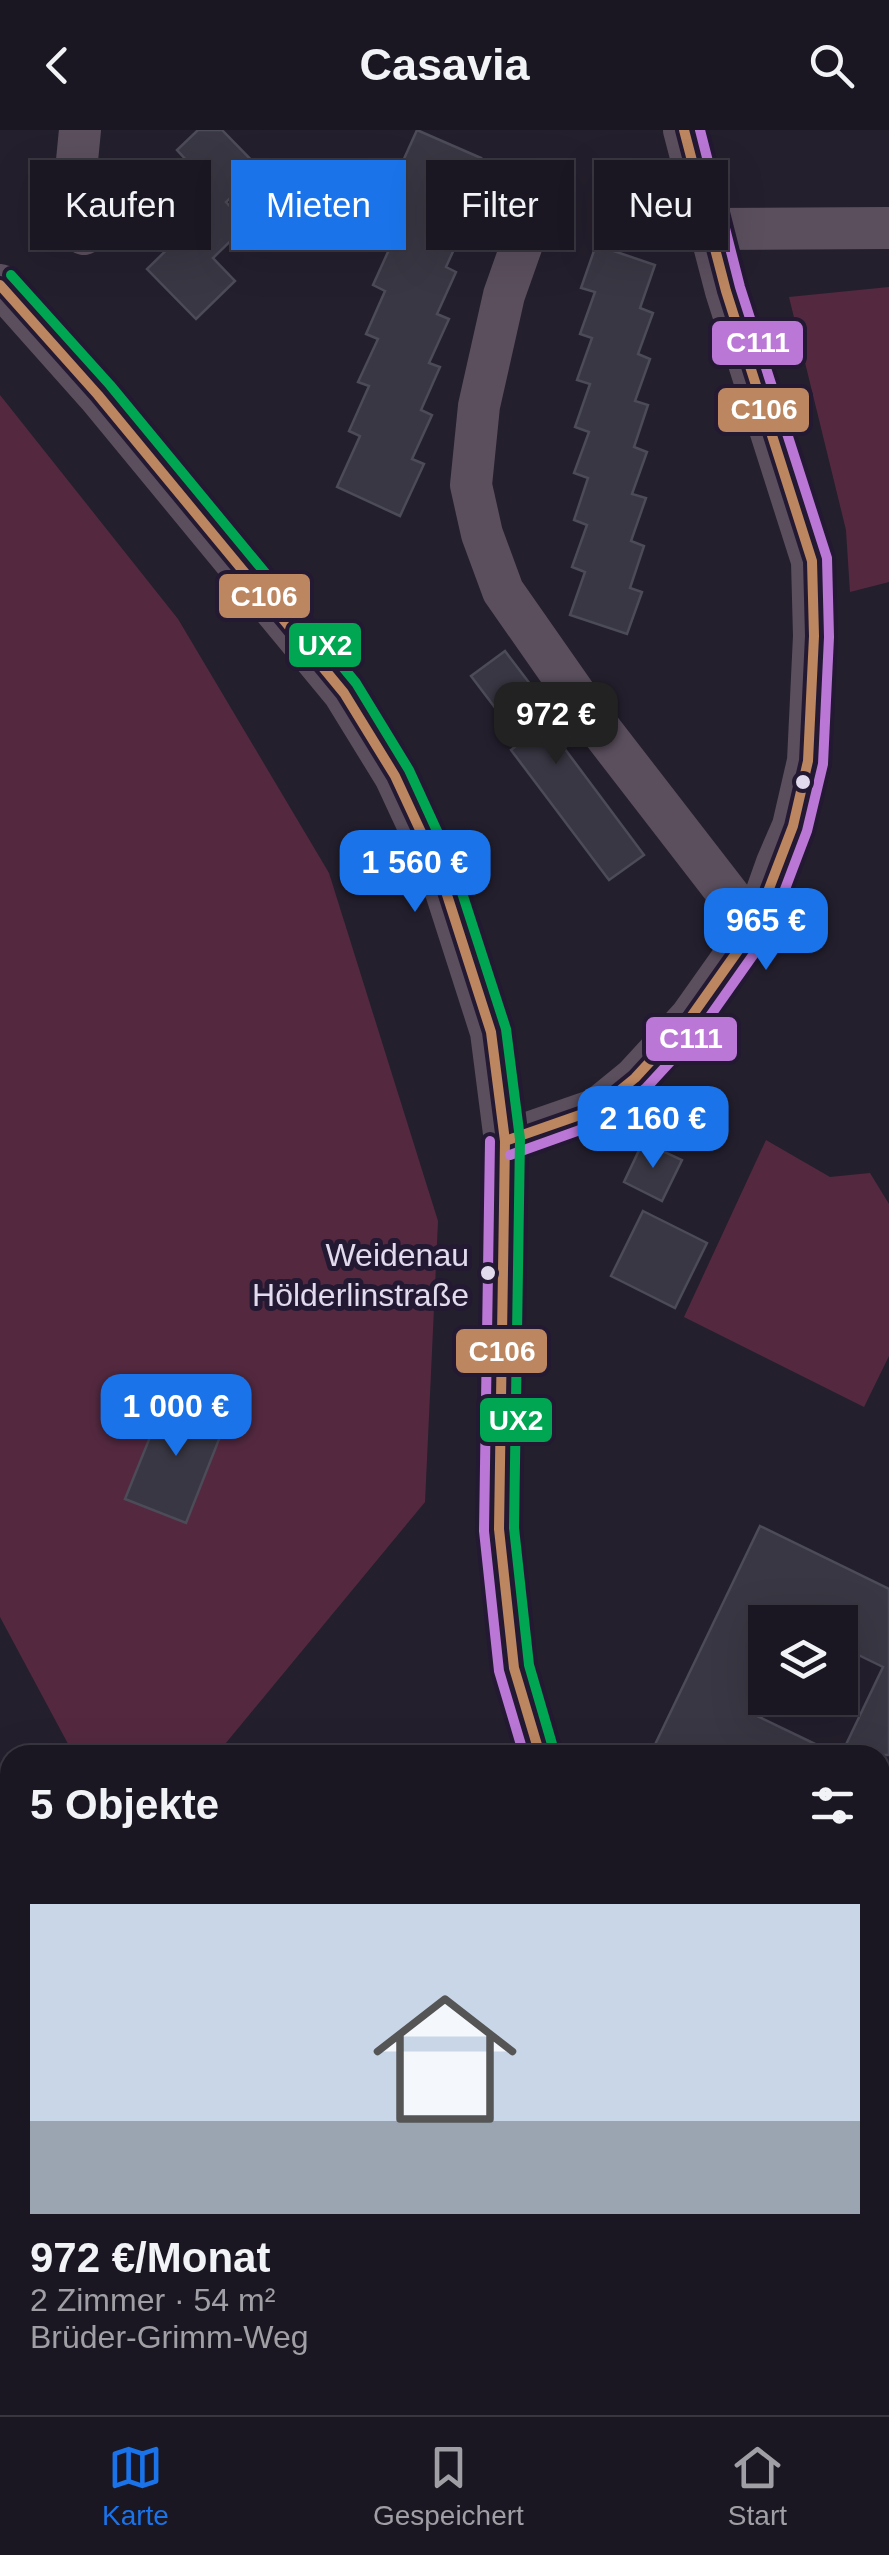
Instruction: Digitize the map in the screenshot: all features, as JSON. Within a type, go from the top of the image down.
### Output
[{"type":"street","points":[[77,160],[80,130]]},
{"type":"street","points":[[684,130],[691,160]]},
{"type":"street","points":[[728,229],[889,228]]},
{"type":"street","points":[[520,250],[504,295],[479,406],[471,485],[482,534],[503,592],[591,716],[754,928]]},
{"type":"street","points":[[505,1141],[597,1109],[635,1078],[691,1017],[754,928],[793,826],[808,760],[814,636],[812,561],[714,250]]},
{"type":"street","points":[[0,285],[98,395],[344,694],[395,776],[440,873],[490,1032],[505,1141],[499,1529],[514,1668],[537,1745]]},
{"type":"shaded area","points":[[889,287],[889,582],[850,592],[846,530],[789,297]]},
{"type":"shaded area","points":[[0,395],[178,619],[329,873],[438,1221],[425,1502],[224,1745],[69,1745],[0,1617]]},
{"type":"shaded area","points":[[766,1140],[830,1177],[870,1173],[889,1204],[889,1356],[864,1407],[684,1317]]},
{"type":"building","points":[[198,130],[222,130],[251,160],[231,160],[231,197],[226,202],[231,207],[231,241],[213,258],[235,281],[196,319],[147,269],[166,250],[211,250],[211,160],[186,160],[177,150]]},
{"type":"building","points":[[417,130],[481,158],[426,160],[426,250],[454,250],[446,267],[456,272],[437,314],[449,319],[429,363],[440,367],[421,410],[432,415],[412,459],[424,464],[400,516],[337,487],[360,436],[349,431],[369,386],[358,382],[378,339],[366,334],[385,291],[373,285],[389,250],[406,250],[403,160]]},
{"type":"building","points":[[594,250],[611,250],[655,265],[640,308],[653,313],[638,354],[650,359],[635,401],[648,405],[634,447],[647,452],[632,494],[646,498],[631,541],[644,546],[630,588],[642,592],[627,634],[570,615],[585,572],[572,567],[587,525],[574,520],[588,478],[574,473],[589,432],[575,427],[590,384],[577,380],[592,338],[580,334],[595,292],[581,288]]},
{"type":"building","points":[[505,651],[556,718],[547,725],[644,855],[609,880],[511,750],[521,742],[471,676]]},
{"type":"building","points":[[643,1142],[682,1160],[662,1201],[624,1182]]},
{"type":"building","points":[[643,1211],[707,1243],[675,1308],[611,1276]]},
{"type":"building","points":[[167,1395],[227,1419],[186,1523],[125,1499]]},
{"type":"building","points":[[760,1526],[889,1589],[889,1745],[846,1745],[883,1667],[858,1655],[858,1605],[748,1605],[748,1715],[817,1745],[655,1745]]},
{"type":"transit line","name":"C106","points":[[505,1141],[597,1109],[635,1078],[691,1017],[754,928],[793,826],[808,761],[814,636],[812,561],[726,291],[684,130]]},
{"type":"transit line","name":"C111","points":[[510,1155],[605,1121],[646,1088],[703,1026],[768,934],[807,831],[823,764],[829,637],[827,558],[740,287],[700,130]]},
{"type":"transit line","name":"UX2","points":[[11,275],[110,385],[356,683],[409,770],[454,868],[506,1029],[520,1139],[514,1528],[529,1665],[552,1745]]},
{"type":"transit line","name":"C106","points":[[0,285],[98,395],[344,693],[395,776],[440,873],[491,1032],[505,1141],[499,1529],[514,1668],[537,1745]]},
{"type":"transit line","name":"C111","points":[[490,1141],[484,1531],[499,1671],[521,1745]]},
{"type":"place","name":"Weidenau Hölderlinstraße","points":[[488,1273]]}]
